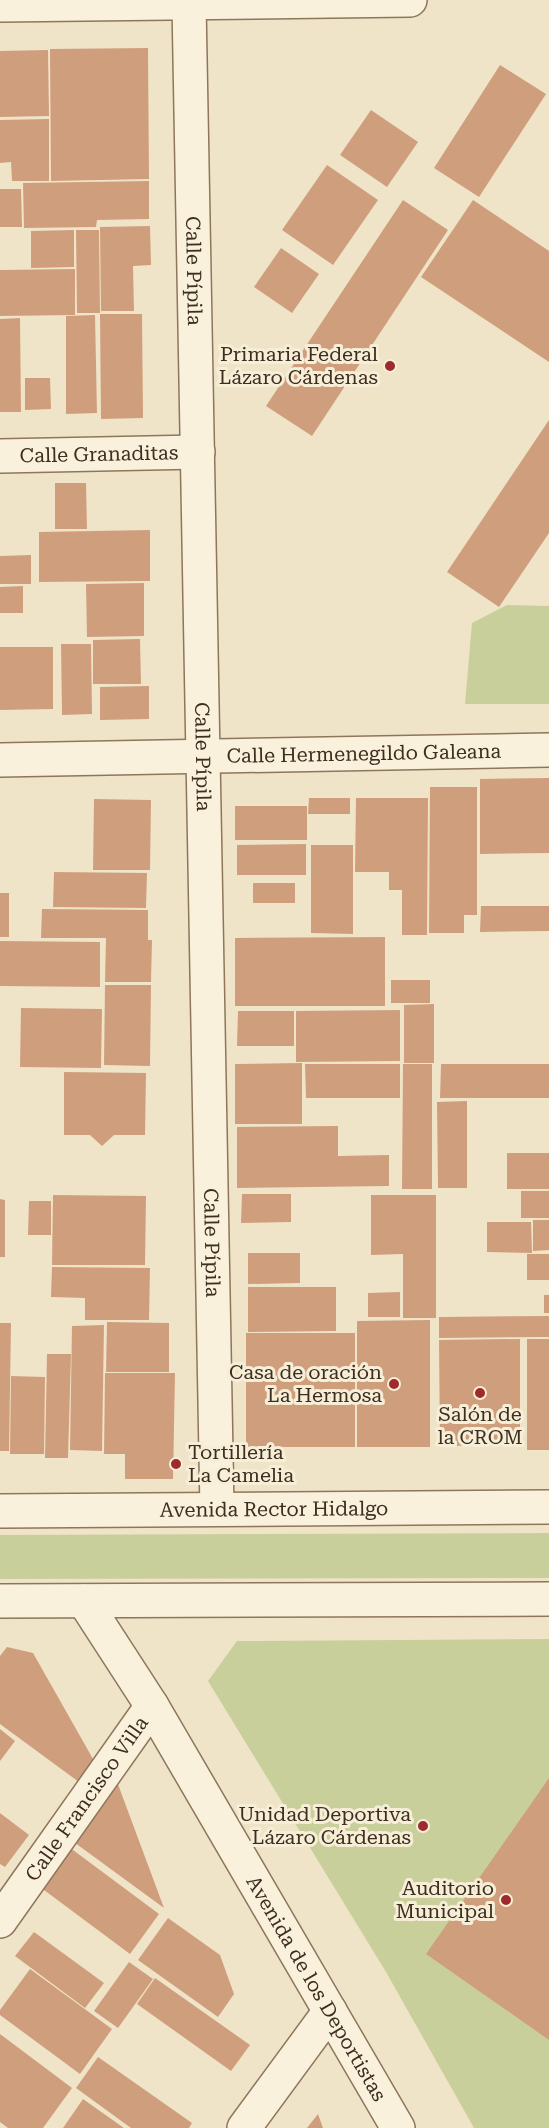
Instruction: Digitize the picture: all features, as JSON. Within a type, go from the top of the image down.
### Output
[{"type":"street","points":[[0,4],[189,4],[410,0]]},
{"type":"street","name":"Calle Pípila","points":[[189,4],[217,1509]]},
{"type":"street","name":"Calle Granaditas","points":[[0,456],[198,452]]},
{"type":"street","name":"Calle Hermenegildo Galeana","points":[[0,760],[549,750]]},
{"type":"street","name":"Avenida Rector Hidalgo","points":[[0,1511],[549,1506]]},
{"type":"street","points":[[0,1601],[549,1599]]},
{"type":"street","name":"Avenida de los Deportistas","points":[[84,1601],[152,1706],[398,2128]]},
{"type":"street","name":"Calle Francisco Villa","points":[[0,1921],[152,1706]]},
{"type":"street","points":[[244,2128],[330,2012]]},
{"type":"green space","points":[[507,605],[549,606],[549,704],[465,704],[472,623]]},
{"type":"green space","points":[[549,1533],[549,1578],[0,1579],[0,1535]]},
{"type":"green space","name":"Unidad Deportiva Lázaro Cárdenas","points":[[549,1639],[549,2128],[474,2128],[386,1972],[208,1681],[237,1641]]},
{"type":"building","points":[[148,48],[149,179],[51,181],[50,49]]},
{"type":"building","points":[[48,50],[49,116],[0,117],[0,51]]},
{"type":"building","points":[[500,65],[546,94],[479,197],[434,168]]},
{"type":"building","points":[[371,110],[418,142],[387,187],[340,155]]},
{"type":"building","points":[[49,119],[49,181],[12,181],[11,162],[0,163],[0,120]]},
{"type":"building","points":[[327,165],[378,200],[333,265],[282,230]]},
{"type":"building","points":[[149,181],[149,219],[97,220],[96,227],[24,228],[23,183]]},
{"type":"building","points":[[0,189],[21,189],[22,227],[0,227]]},
{"type":"building","points":[[403,200],[448,230],[312,436],[266,406]]},
{"type":"building","points":[[473,200],[549,251],[549,362],[421,277]]},
{"type":"building","points":[[150,226],[151,265],[133,266],[134,311],[101,311],[100,227]]},
{"type":"building","points":[[74,230],[74,267],[31,268],[31,231]]},
{"type":"building","points":[[76,230],[99,230],[100,313],[77,313]]},
{"type":"building","points":[[281,248],[319,274],[292,313],[254,287]]},
{"type":"building","points":[[75,269],[75,315],[0,316],[0,270]]},
{"type":"building","points":[[100,314],[142,314],[143,418],[101,419]]},
{"type":"building","points":[[95,315],[97,413],[66,414],[66,316]]},
{"type":"building","points":[[20,318],[21,412],[0,412],[0,319]]},
{"type":"building","points":[[25,378],[50,378],[51,409],[25,410]]},
{"type":"building","points":[[549,420],[549,533],[499,607],[447,572]]},
{"type":"building","points":[[55,483],[86,483],[87,529],[55,529]]},
{"type":"building","points":[[150,530],[150,581],[39,582],[39,532]]},
{"type":"building","points":[[31,555],[31,584],[0,584],[0,556]]},
{"type":"building","points":[[144,583],[144,636],[87,637],[86,584]]},
{"type":"building","points":[[23,586],[23,613],[0,613],[0,587]]},
{"type":"building","points":[[140,639],[141,684],[93,684],[93,640]]},
{"type":"building","points":[[61,644],[91,644],[92,714],[62,715]]},
{"type":"building","points":[[0,647],[53,647],[53,709],[0,710]]},
{"type":"building","points":[[149,686],[149,719],[100,720],[100,687]]},
{"type":"building","points":[[549,778],[549,853],[480,854],[480,779]]},
{"type":"building","points":[[430,787],[477,787],[477,915],[464,915],[464,933],[429,933]]},
{"type":"building","points":[[309,798],[350,798],[350,814],[308,814]]},
{"type":"building","points":[[356,798],[428,798],[427,935],[402,935],[402,890],[389,890],[389,872],[355,872]]},
{"type":"building","points":[[94,799],[151,800],[150,870],[93,870]]},
{"type":"building","points":[[235,806],[307,806],[307,840],[235,840]]},
{"type":"building","points":[[306,844],[306,875],[237,875],[237,845]]},
{"type":"building","points":[[311,845],[353,845],[353,934],[311,933]]},
{"type":"building","points":[[54,872],[147,873],[146,908],[53,907]]},
{"type":"building","points":[[253,883],[295,883],[295,903],[253,903]]},
{"type":"building","points":[[0,893],[9,893],[9,937],[0,937]]},
{"type":"building","points":[[481,906],[549,906],[549,931],[480,932]]},
{"type":"building","points":[[42,909],[148,910],[148,940],[152,940],[151,982],[105,982],[106,938],[41,938]]},
{"type":"building","points":[[385,937],[385,1006],[235,1006],[235,938]]},
{"type":"building","points":[[0,941],[100,942],[100,987],[0,986]]},
{"type":"building","points":[[391,980],[430,980],[430,1003],[391,1003]]},
{"type":"building","points":[[105,985],[151,985],[150,1066],[104,1065]]},
{"type":"building","points":[[434,1004],[434,1063],[404,1063],[404,1005]]},
{"type":"building","points":[[21,1008],[102,1009],[101,1068],[20,1067]]},
{"type":"building","points":[[400,1010],[400,1061],[296,1062],[296,1011]]},
{"type":"building","points":[[238,1011],[294,1011],[294,1046],[237,1046]]},
{"type":"building","points":[[302,1063],[302,1124],[235,1124],[235,1064]]},
{"type":"building","points":[[305,1064],[400,1064],[400,1098],[306,1098]]},
{"type":"building","points":[[403,1064],[432,1064],[432,1189],[402,1189]]},
{"type":"building","points":[[441,1064],[549,1064],[549,1098],[440,1098]]},
{"type":"building","points":[[64,1072],[146,1073],[145,1135],[114,1135],[102,1146],[90,1135],[64,1135]]},
{"type":"building","points":[[467,1101],[467,1188],[438,1188],[437,1102]]},
{"type":"building","points":[[338,1126],[338,1156],[389,1155],[389,1186],[237,1188],[237,1127]]},
{"type":"building","points":[[507,1153],[549,1153],[549,1189],[507,1189]]},
{"type":"building","points":[[521,1191],[549,1191],[549,1218],[521,1218]]},
{"type":"building","points":[[242,1194],[291,1194],[291,1222],[241,1223]]},
{"type":"building","points":[[53,1195],[146,1196],[145,1265],[52,1265]]},
{"type":"building","points":[[371,1195],[436,1195],[436,1318],[403,1318],[403,1254],[371,1255]]},
{"type":"building","points":[[0,1199],[5,1200],[5,1257],[0,1257]]},
{"type":"building","points":[[29,1201],[51,1201],[51,1235],[28,1235]]},
{"type":"building","points":[[533,1220],[549,1220],[549,1250],[533,1251]]},
{"type":"building","points":[[487,1222],[531,1222],[532,1253],[487,1252]]},
{"type":"building","points":[[248,1253],[300,1253],[300,1283],[248,1284]]},
{"type":"building","points":[[527,1254],[549,1254],[549,1280],[527,1280]]},
{"type":"building","points":[[52,1267],[150,1268],[149,1320],[85,1320],[85,1298],[51,1297]]},
{"type":"building","points":[[248,1287],[336,1287],[336,1331],[248,1332]]},
{"type":"building","points":[[400,1292],[400,1317],[368,1317],[368,1293]]},
{"type":"building","points":[[544,1295],[549,1295],[549,1313],[544,1313]]},
{"type":"building","points":[[549,1316],[549,1337],[439,1338],[439,1317]]},
{"type":"building","name":"Casa de oración La Hermosa","points":[[430,1320],[430,1447],[357,1447],[357,1321]]},
{"type":"building","points":[[107,1322],[169,1323],[169,1372],[106,1372]]},
{"type":"building","points":[[0,1323],[11,1323],[9,1451],[0,1451]]},
{"type":"building","points":[[104,1325],[102,1451],[70,1450],[72,1326]]},
{"type":"building","points":[[246,1333],[355,1333],[355,1447],[246,1447]]},
{"type":"building","name":"Salón de la CROM","points":[[520,1339],[520,1445],[440,1446],[439,1340]]},
{"type":"building","points":[[527,1339],[549,1339],[549,1450],[527,1450]]},
{"type":"building","points":[[47,1354],[71,1354],[68,1458],[45,1458]]},
{"type":"building","points":[[105,1373],[175,1373],[173,1479],[125,1479],[125,1454],[104,1454]]},
{"type":"building","points":[[11,1376],[45,1377],[44,1454],[10,1454]]},
{"type":"building","points":[[7,1647],[33,1653],[97,1766],[83,1785],[0,1724],[0,1656]]},
{"type":"building","points":[[0,1729],[15,1741],[0,1761]]},
{"type":"building","name":"Auditorio Municipal","points":[[549,1778],[549,2040],[426,1954]]},
{"type":"building","points":[[116,1779],[164,1908],[71,1840]]},
{"type":"building","points":[[0,1813],[29,1835],[5,1867],[0,1864]]},
{"type":"building","points":[[69,1847],[159,1914],[130,1954],[40,1887]]},
{"type":"building","points":[[168,1918],[220,1955],[234,1994],[218,2017],[138,1960]]},
{"type":"building","points":[[34,1932],[104,1983],[85,2008],[15,1956]]},
{"type":"building","points":[[129,1962],[153,1979],[118,2028],[94,2011]]},
{"type":"building","points":[[30,1969],[112,2029],[80,2074],[0,2015],[0,2010]]},
{"type":"building","points":[[155,1978],[250,2045],[231,2071],[137,2004]]},
{"type":"building","points":[[0,2034],[72,2088],[43,2128],[8,2128],[0,2122]]},
{"type":"building","points":[[98,2057],[192,2123],[189,2128],[131,2128],[76,2088]]},
{"type":"building","points":[[83,2099],[124,2128],[63,2128]]},
{"type":"building","points":[[318,2114],[323,2128],[307,2128]]},
{"type":"place","name":"Primaria Federal Lázaro Cárdenas","points":[[390,366]]},
{"type":"place","name":"Casa de oración La Hermosa","points":[[394,1384]]},
{"type":"place","name":"Salón de la CROM","points":[[480,1393]]},
{"type":"place","name":"Tortillería La Camelia","points":[[176,1464]]},
{"type":"place","name":"Unidad Deportiva Lázaro Cárdenas","points":[[423,1826]]},
{"type":"place","name":"Auditorio Municipal","points":[[506,1900]]}]
